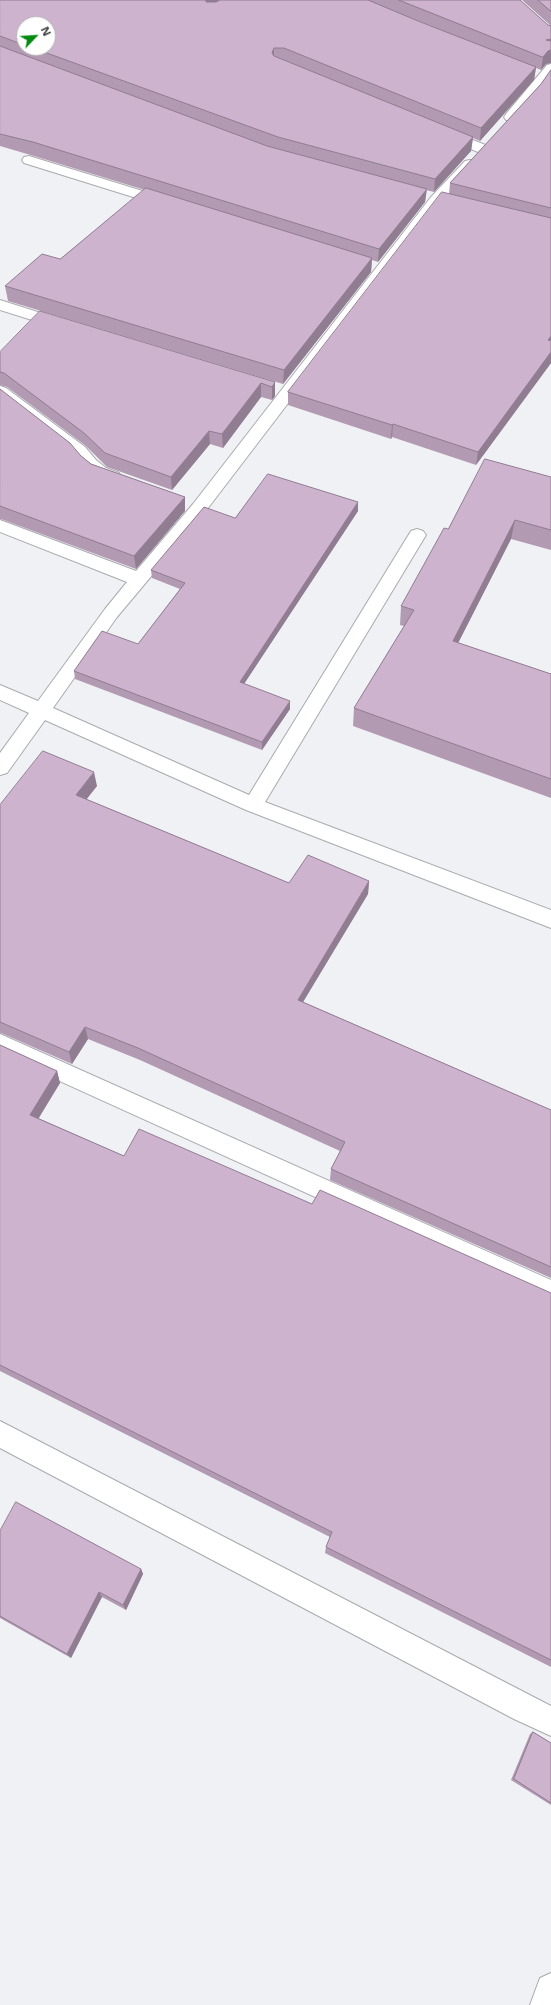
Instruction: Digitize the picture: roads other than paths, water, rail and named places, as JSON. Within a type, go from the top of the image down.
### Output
[{"type":"street","points":[[0,768],[111,613],[374,267],[493,138],[539,94],[542,72]]},
{"type":"street","points":[[432,128],[493,138]]},
{"type":"street","points":[[29,160],[179,206]]},
{"type":"street","points":[[0,305],[76,328]]},
{"type":"street","points":[[0,391],[79,451],[90,464],[100,472],[129,482]]},
{"type":"street","points":[[0,526],[138,579]]},
{"type":"street","points":[[253,805],[417,535]]},
{"type":"street","points":[[2,695],[42,710],[253,805],[551,919]]},
{"type":"street","points":[[0,1044],[551,1292]]},
{"type":"street","points":[[0,1434],[524,1709],[551,1721]]},
{"type":"street","points":[[546,2005],[551,1989]]}]
